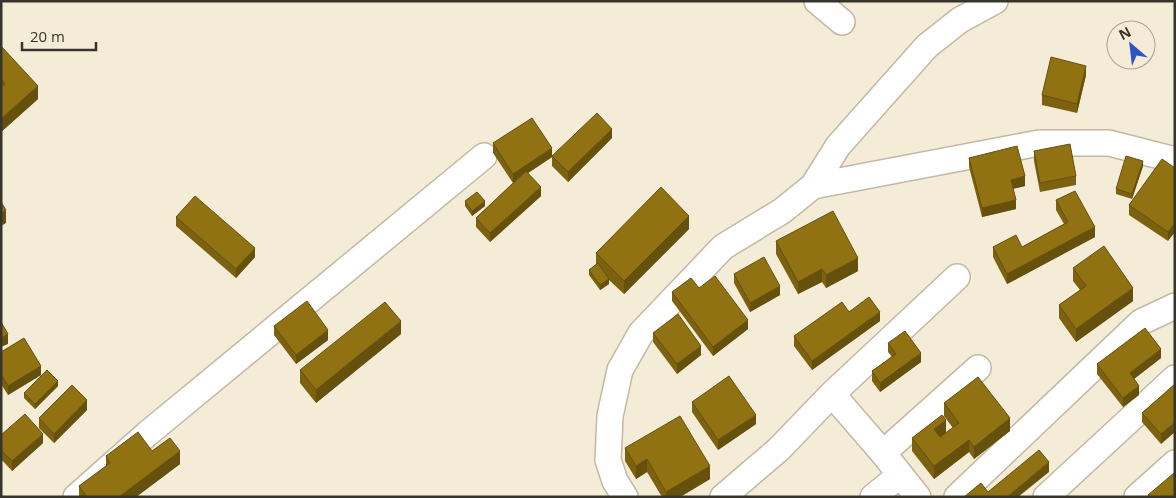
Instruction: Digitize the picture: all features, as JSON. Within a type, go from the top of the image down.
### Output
[{"type":"street","points":[[817,1],[842,22]]},
{"type":"street","points":[[625,497],[615,481],[608,460],[610,416],[620,370],[641,333],[723,247],[782,211],[813,186],[838,146],[927,46],[960,20],[995,1]]},
{"type":"street","points":[[813,186],[1039,143],[1109,143],[1175,160]]},
{"type":"street","points":[[76,497],[147,434],[484,156]]},
{"type":"street","points":[[723,497],[779,449],[832,394],[957,277]]},
{"type":"street","points":[[957,497],[1141,322],[1175,306]]},
{"type":"street","points":[[883,454],[978,368]]},
{"type":"street","points":[[1046,497],[1175,378]]},
{"type":"street","points":[[832,394],[918,497]]},
{"type":"street","points":[[1137,497],[1175,463]]},
{"type":"street","points":[[874,497],[900,475]]},
{"type":"building","points":[[1,46],[38,86],[1,119],[1,87],[5,84],[1,79]]},
{"type":"building","points":[[1051,57],[1086,66],[1077,104],[1042,95]]},
{"type":"building","points":[[597,113],[612,129],[568,172],[552,156]]},
{"type":"building","points":[[532,118],[552,148],[513,174],[493,143]]},
{"type":"building","points":[[1070,144],[1076,176],[1040,183],[1034,151]]},
{"type":"building","points":[[1017,146],[1025,176],[1011,180],[1016,200],[982,208],[969,158]]},
{"type":"building","points":[[1126,156],[1143,161],[1132,194],[1116,189]]},
{"type":"building","points":[[1162,159],[1175,168],[1175,223],[1168,232],[1129,205]]},
{"type":"building","points":[[526,171],[541,187],[490,233],[476,218]]},
{"type":"building","points":[[661,187],[689,216],[624,281],[596,253]]},
{"type":"building","points":[[1075,191],[1095,227],[1007,274],[993,247],[1016,235],[1022,247],[1068,222],[1056,200]]},
{"type":"building","points":[[477,192],[485,201],[472,211],[465,201]]},
{"type":"building","points":[[195,196],[255,248],[236,269],[176,217]]},
{"type":"building","points":[[1,202],[6,210],[1,213]]},
{"type":"building","points":[[833,211],[858,258],[826,275],[822,269],[798,282],[776,241]]},
{"type":"building","points":[[1104,246],[1133,288],[1076,329],[1059,305],[1086,286],[1073,268]]},
{"type":"building","points":[[764,257],[780,286],[750,303],[734,274]]},
{"type":"building","points":[[598,263],[609,279],[600,285],[589,270]]},
{"type":"building","points":[[715,276],[748,320],[713,347],[672,292],[691,278],[699,288]]},
{"type":"building","points":[[869,297],[880,312],[812,361],[794,336],[842,302],[849,312]]},
{"type":"building","points":[[307,301],[328,330],[296,355],[274,326]]},
{"type":"building","points":[[385,302],[401,321],[316,390],[300,370]]},
{"type":"building","points":[[678,314],[701,346],[677,364],[653,333]]},
{"type":"building","points":[[1,322],[8,334],[1,338]]},
{"type":"building","points":[[1145,328],[1161,349],[1130,373],[1139,386],[1123,398],[1097,364]]},
{"type":"building","points":[[905,331],[921,353],[880,383],[872,371],[896,354],[888,343]]},
{"type":"building","points":[[24,338],[41,366],[8,386],[1,374],[1,352]]},
{"type":"building","points":[[47,370],[58,381],[35,404],[24,393]]},
{"type":"building","points":[[729,376],[756,415],[718,440],[692,402]]},
{"type":"building","points":[[978,377],[1010,418],[974,447],[969,440],[934,466],[912,438],[942,415],[946,420],[934,429],[940,437],[959,423],[944,403]]},
{"type":"building","points":[[1175,384],[1175,422],[1161,434],[1142,413]]},
{"type":"building","points":[[72,385],[87,400],[54,434],[39,418]]},
{"type":"building","points":[[25,414],[43,434],[12,461],[1,450],[1,435]]},
{"type":"building","points":[[680,416],[710,466],[666,492],[647,459],[636,466],[625,448]]},
{"type":"building","points":[[138,432],[152,451],[170,438],[180,451],[119,497],[87,497],[79,486],[110,463],[106,456]]},
{"type":"building","points":[[1039,450],[1049,462],[1007,497],[964,497],[981,483],[988,492]]},
{"type":"building","points":[[1174,473],[1175,497],[1149,497],[1148,495]]}]
